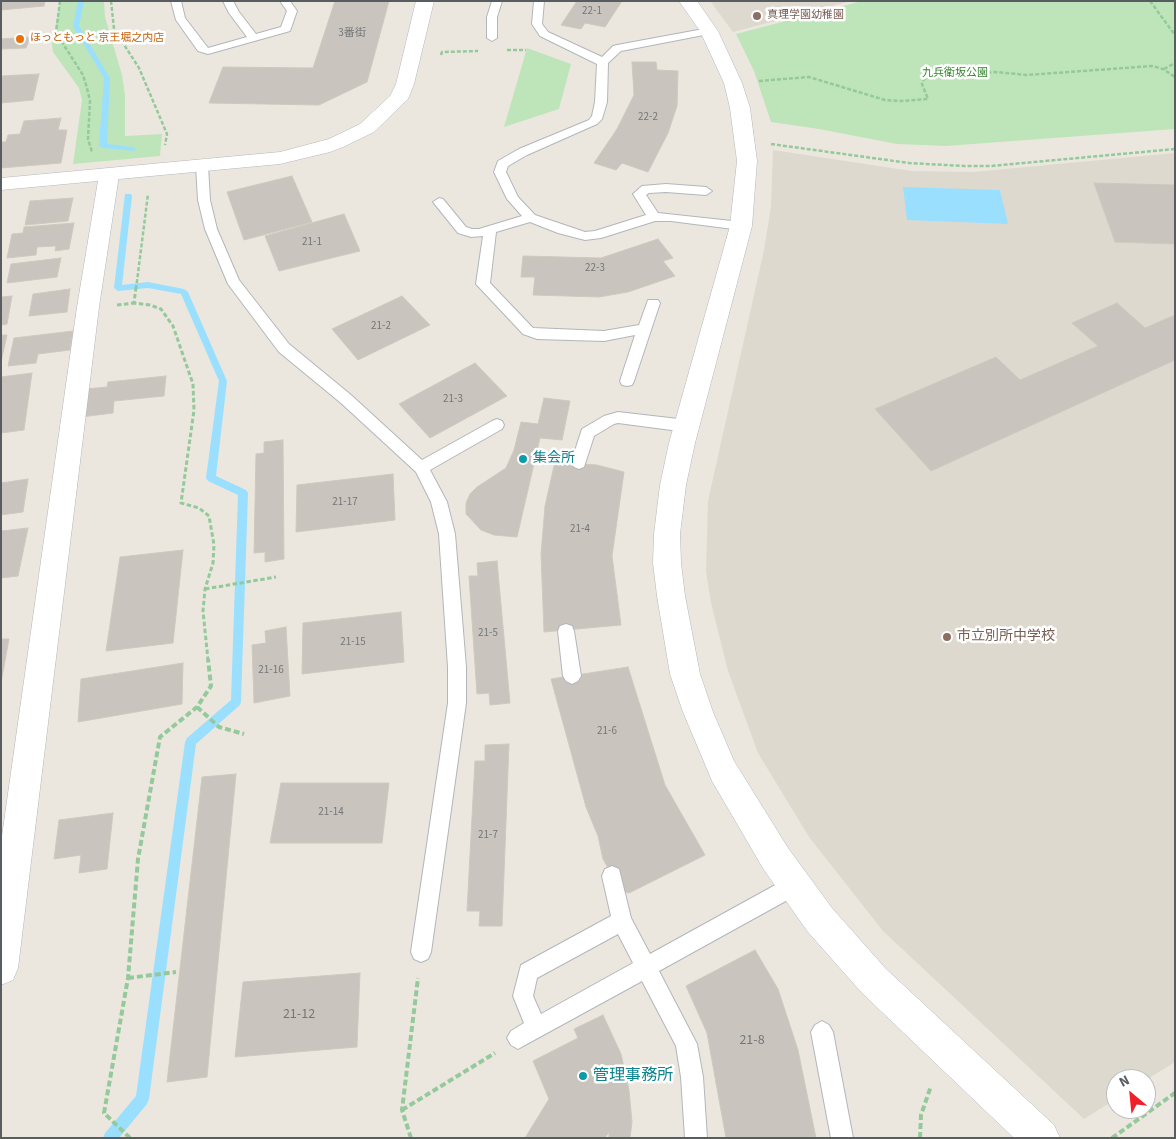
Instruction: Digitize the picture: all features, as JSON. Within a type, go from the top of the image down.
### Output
[{"type":"street","points":[[1,184],[102,167],[202,166],[280,158],[315,150],[357,134],[375,122],[398,99],[406,84],[425,1]]},
{"type":"street","points":[[688,1],[709,31],[733,83],[740,108],[747,161],[741,226],[687,426],[673,485],[667,534],[667,564],[671,596],[685,674],[698,712],[724,771],[776,860],[820,920],[874,981],[1041,1138]]},
{"type":"street","points":[[1,968],[87,316],[102,167]]},
{"type":"lane","points":[[176,1],[180,18],[204,50],[212,50],[286,28],[292,11],[285,1]]},
{"type":"lane","points":[[228,1],[234,13],[254,38]]},
{"type":"lane","points":[[492,38],[492,17],[497,1]]},
{"type":"lane","points":[[539,1],[537,24],[544,34],[603,62]]},
{"type":"lane","points":[[709,31],[625,45],[611,52],[603,62],[601,102],[598,117],[593,122],[523,152],[502,164],[500,172],[507,188],[521,209],[531,218],[562,230],[586,236],[596,235],[654,217],[671,217],[741,226]]},
{"type":"lane","points":[[202,166],[204,200],[211,229],[233,281],[284,348],[346,399],[421,468],[439,502],[447,534],[457,667],[457,703],[421,952]]},
{"type":"lane","points":[[654,217],[638,194],[646,189],[666,188],[706,191]]},
{"type":"lane","points":[[439,202],[462,230],[479,233],[531,218]]},
{"type":"lane","points":[[490,230],[483,284],[528,331],[537,334],[604,336],[644,330]]},
{"type":"lane","points":[[626,381],[653,303]]},
{"type":"lane","points":[[579,463],[587,433],[608,420],[618,417],[687,426]]},
{"type":"lane","points":[[421,468],[496,425]]},
{"type":"lane","points":[[566,631],[572,676]]},
{"type":"lane","points":[[612,876],[622,921],[686,1044],[692,1077],[696,1138]]},
{"type":"lane","points":[[518,1038],[795,885]]},
{"type":"lane","points":[[537,1028],[523,996],[528,972],[622,921]]},
{"type":"lane","points":[[822,1032],[842,1138]]},
{"type":"path","points":[[60,1],[56,32],[83,75],[88,88],[90,101],[88,139],[102,167]]},
{"type":"path","points":[[111,1],[114,29],[139,68],[166,134],[165,150]]},
{"type":"path","points":[[1150,1],[1175,35]]},
{"type":"path","points":[[498,51],[526,50]]},
{"type":"path","points":[[440,60],[442,52],[479,51]]},
{"type":"path","points":[[1163,69],[1175,63]]},
{"type":"path","points":[[752,82],[809,77],[885,100],[900,101],[928,99],[922,84],[924,80],[932,77],[996,72],[1027,75],[1152,66],[1163,69],[1175,77]]},
{"type":"path","points":[[768,144],[938,166],[1001,165],[1175,149]]},
{"type":"path","points":[[130,1138],[104,1113],[128,978],[138,859],[160,737],[197,707],[211,686],[203,610],[205,589],[213,563],[214,545],[208,516],[199,508],[181,503],[194,410],[193,384],[173,326],[161,309],[150,305],[134,303],[148,192]]},
{"type":"path","points":[[205,589],[276,577]]},
{"type":"path","points":[[197,707],[219,727],[244,734]]},
{"type":"path","points":[[411,1138],[402,1110],[421,952]]},
{"type":"path","points":[[128,978],[176,972]]},
{"type":"path","points":[[402,1110],[518,1038]]},
{"type":"path","points":[[920,1138],[921,1115],[931,1086]]},
{"type":"path","points":[[1112,1138],[1175,1093]]},
{"type":"shaded area","name":"真理学園幼稚園","points":[[710,1],[851,1],[733,32]]},
{"type":"shaded area","name":"市立別所中学校","points":[[773,150],[912,171],[973,172],[1175,153],[1175,1062],[1156,1074],[1156,1069],[1106,1069],[1106,1105],[1084,1119],[883,931],[809,837],[758,753],[728,671],[711,603],[706,571],[708,501],[764,250],[771,206]]},
{"type":"green space","points":[[60,1],[104,1],[105,17],[122,75],[125,95],[125,136],[162,134],[160,156],[73,164],[82,100],[79,88],[53,52],[52,44]]},
{"type":"green space","name":"九兵衛坂公園","points":[[862,1],[1175,1],[1175,129],[946,146],[897,144],[771,122],[754,71],[736,34]]},
{"type":"green space","points":[[527,48],[571,64],[559,109],[504,127]]},
{"type":"water","points":[[903,187],[1000,190],[1008,224],[907,220]]},
{"type":"building","points":[[1,1],[45,1],[44,6],[1,10]]},
{"type":"building","points":[[335,1],[389,1],[367,82],[319,105],[209,103],[223,67],[313,68]]},
{"type":"building","points":[[577,1],[622,1],[605,27],[585,23],[581,29],[561,25]]},
{"type":"building","points":[[30,37],[26,48],[1,49],[1,39]]},
{"type":"building","points":[[632,62],[656,62],[657,70],[678,71],[677,106],[668,133],[648,172],[622,163],[616,170],[594,163],[617,129],[634,95]]},
{"type":"building","points":[[39,74],[33,100],[1,103],[1,76]]},
{"type":"building","points":[[61,118],[58,130],[67,130],[61,163],[1,168],[1,142],[6,142],[8,135],[20,134],[24,121]]},
{"type":"building","points":[[292,176],[312,222],[244,240],[227,192]]},
{"type":"building","points":[[1094,183],[1175,185],[1175,244],[1115,242]]},
{"type":"building","points":[[73,198],[68,221],[25,225],[30,201]]},
{"type":"building","points":[[344,214],[360,251],[279,271],[265,236]]},
{"type":"building","points":[[74,223],[69,249],[55,251],[56,246],[37,247],[36,255],[7,258],[12,234],[23,233],[24,227]]},
{"type":"building","points":[[658,239],[673,258],[663,261],[675,276],[628,292],[599,297],[533,295],[535,277],[521,277],[523,256],[601,258]]},
{"type":"building","points":[[61,258],[57,277],[7,283],[11,264]]},
{"type":"building","points":[[70,289],[67,312],[29,316],[33,294]]},
{"type":"building","points":[[12,296],[7,324],[1,325],[1,297]]},
{"type":"building","points":[[402,296],[430,325],[358,360],[332,329]]},
{"type":"building","points":[[1117,303],[1145,328],[1175,315],[1175,360],[931,471],[875,409],[996,357],[1020,380],[1098,346],[1072,323]]},
{"type":"building","points":[[73,331],[70,350],[38,354],[36,363],[8,366],[14,338]]},
{"type":"building","points":[[1,335],[7,335],[1,362]]},
{"type":"building","points":[[475,363],[507,396],[430,438],[399,404]]},
{"type":"building","points":[[32,373],[24,430],[1,433],[1,377]]},
{"type":"building","points":[[166,376],[164,396],[114,401],[113,413],[81,417],[86,389],[107,387],[108,382]]},
{"type":"building","name":"集会所","points":[[544,398],[570,401],[562,440],[540,438],[517,537],[494,535],[481,530],[466,514],[466,503],[470,494],[477,487],[506,468],[514,450],[521,422],[538,424]]},
{"type":"building","points":[[283,440],[284,559],[265,562],[265,552],[254,553],[256,454],[264,453],[264,442]]},
{"type":"building","points":[[565,463],[597,465],[624,472],[612,556],[621,625],[544,632],[541,554],[545,506],[554,466]]},
{"type":"building","points":[[393,474],[395,520],[296,532],[297,485]]},
{"type":"building","points":[[28,479],[23,512],[1,515],[1,483]]},
{"type":"building","points":[[28,528],[18,576],[1,578],[1,531]]},
{"type":"building","points":[[183,550],[173,643],[106,651],[120,557]]},
{"type":"building","points":[[497,561],[510,703],[490,705],[489,693],[477,694],[469,576],[478,576],[477,563]]},
{"type":"building","points":[[401,612],[404,662],[302,674],[303,623]]},
{"type":"building","points":[[286,627],[290,696],[254,703],[252,645],[266,643],[265,631]]},
{"type":"building","points":[[1,639],[9,639],[1,683]]},
{"type":"building","points":[[183,663],[182,704],[78,722],[81,679]]},
{"type":"building","points":[[628,667],[665,785],[705,855],[629,893],[621,891],[603,859],[598,836],[586,807],[551,679]]},
{"type":"building","points":[[509,744],[502,926],[479,926],[480,911],[467,911],[475,761],[485,761],[485,745]]},
{"type":"building","points":[[236,774],[207,1077],[167,1082],[202,777]]},
{"type":"building","points":[[281,783],[389,783],[382,843],[270,843]]},
{"type":"building","points":[[113,813],[107,869],[79,873],[81,855],[54,859],[59,820]]},
{"type":"building","points":[[755,950],[778,989],[798,1050],[816,1138],[726,1138],[707,1033],[686,986]]},
{"type":"building","points":[[360,973],[357,1047],[235,1057],[243,982]]},
{"type":"building","name":"管理事務所","points":[[603,1015],[621,1054],[629,1090],[632,1122],[630,1138],[609,1138],[609,1132],[605,1138],[525,1138],[549,1099],[533,1061],[578,1038],[574,1029]]},
{"type":"waterway","points":[[81,1],[76,26],[107,78],[103,146],[132,149]]},
{"type":"waterway","points":[[110,1138],[142,1099],[191,742],[236,702],[243,493],[211,478],[223,381],[184,292],[148,285],[118,288],[128,196]]},
{"type":"place","name":"真理学園幼稚園","points":[[757,16]]},
{"type":"place","name":"ほっともっと 京王堀之内店","points":[[20,39]]},
{"type":"place","name":"集会所","points":[[523,459]]},
{"type":"place","name":"市立別所中学校","points":[[947,637]]},
{"type":"place","name":"管理事務所","points":[[583,1076]]}]
